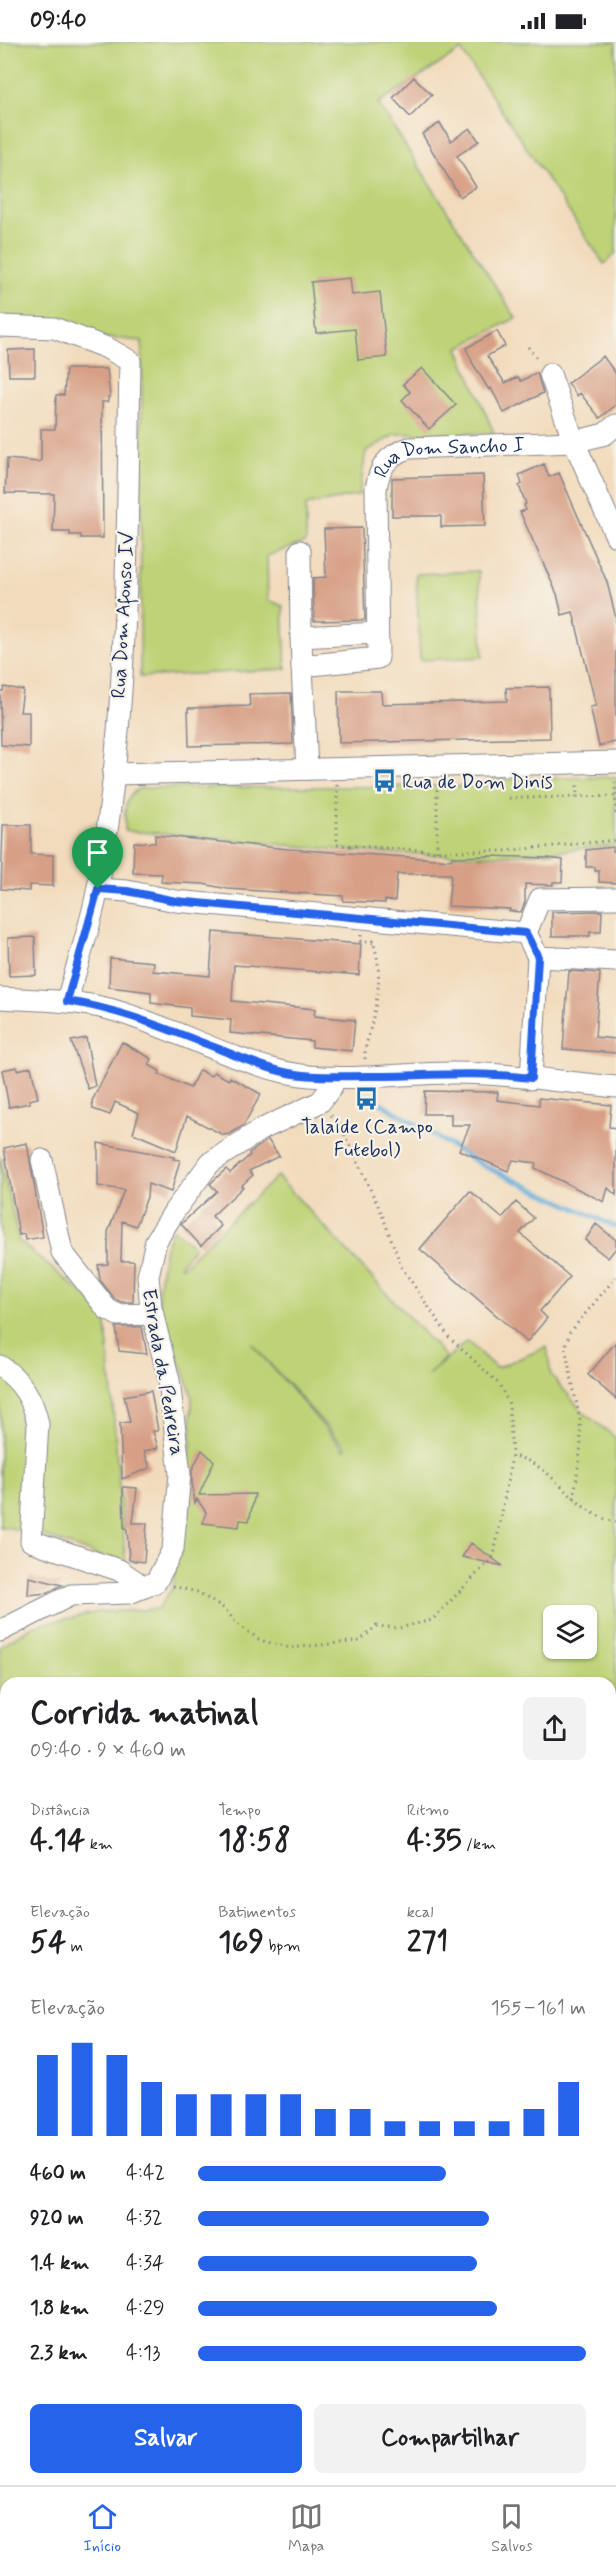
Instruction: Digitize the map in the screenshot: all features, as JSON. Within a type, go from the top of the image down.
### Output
[{"type":"street","name":"Rua Dom Afonso IV","points":[[0,326],[54,328],[140,362],[125,621],[113,774],[98,889],[67,1001]]},
{"type":"street","points":[[550,374],[574,442],[616,536]]},
{"type":"street","name":"Rua Dom Sancho I","points":[[302,666],[378,658],[376,489],[381,467],[387,460],[399,451],[409,448],[574,442],[605,434],[616,424]]},
{"type":"street","points":[[300,551],[302,666],[308,769]]},
{"type":"street","points":[[301,637],[377,633]]},
{"type":"street","points":[[113,774],[616,762]]},
{"type":"street","points":[[98,889],[127,891],[176,901],[526,933]]},
{"type":"street","points":[[531,1078],[538,957],[526,933],[540,899],[616,898]]},
{"type":"street","points":[[538,957],[616,961]]},
{"type":"street","points":[[0,998],[67,1001],[92,1005],[283,1072],[335,1077],[451,1073],[505,1075],[616,1087]]},
{"type":"street","points":[[320,1102],[331,1088],[335,1077]]},
{"type":"street","name":"Estrada da Pedreira","points":[[150,1585],[173,1549],[180,1474],[169,1380],[153,1314],[148,1276],[156,1241],[175,1210],[210,1163],[260,1130],[320,1102]]},
{"type":"street","points":[[42,1160],[62,1252],[107,1309],[118,1315],[153,1314]]},
{"type":"street","points":[[0,1366],[25,1388],[35,1406],[38,1424],[31,1541],[119,1570],[150,1585]]},
{"type":"street","points":[[0,1631],[71,1595],[129,1593],[150,1585]]},
{"type":"path","points":[[577,763],[577,797]]},
{"type":"path","points":[[436,851],[437,766]]},
{"type":"path","points":[[338,768],[336,845],[436,851],[504,851],[616,840]]},
{"type":"path","points":[[615,782],[616,817]]},
{"type":"path","points":[[509,798],[616,796]]},
{"type":"path","points":[[360,941],[373,943],[379,967],[379,987],[365,1050],[366,1076]]},
{"type":"path","points":[[150,1585],[197,1592],[225,1609],[237,1624],[260,1640],[290,1648],[360,1641],[376,1626],[399,1628],[432,1620],[494,1556],[512,1456],[509,1404],[499,1384],[449,1338],[402,1268],[381,1212],[340,1125],[320,1102]]},
{"type":"path","points":[[574,1498],[581,1445],[580,1420],[564,1347],[570,1332],[616,1276]]},
{"type":"path","points":[[512,1456],[527,1458],[543,1467],[556,1483],[588,1509],[616,1522]]},
{"type":"green space","points":[[0,42],[616,42],[616,253],[604,264],[461,50],[378,103],[516,318],[458,348],[494,433],[396,434],[366,451],[359,495],[306,505],[306,542],[267,556],[268,600],[283,606],[286,669],[140,677],[142,341],[0,328]]},
{"type":"green space","points":[[479,571],[483,657],[420,660],[416,574]]},
{"type":"green space","points":[[616,777],[616,845],[554,852],[493,855],[401,854],[125,831],[126,806],[130,796],[141,788],[491,786],[492,779]]},
{"type":"green space","points":[[0,1157],[19,1241],[105,1312],[126,1566],[50,1538],[0,1527]]},
{"type":"green space","points":[[277,1176],[446,1357],[428,1375],[467,1341],[496,1368],[547,1347],[551,1375],[583,1412],[616,1438],[616,1677],[0,1677],[0,1646],[33,1626],[98,1612],[158,1609],[173,1587],[191,1444],[192,1396],[183,1368],[163,1334],[158,1291],[165,1247],[173,1228],[194,1247],[180,1265],[182,1267]],"holes":[[[251,1343],[346,1448],[344,1450]]]},
{"type":"building","points":[[414,77],[432,95],[410,117],[393,98]]},
{"type":"building","points":[[440,123],[451,141],[470,128],[479,141],[457,156],[476,187],[460,197],[422,134]]},
{"type":"building","points":[[350,278],[352,295],[380,292],[387,357],[358,360],[355,329],[316,333],[311,282]]},
{"type":"building","points":[[497,331],[505,346],[487,356],[505,383],[518,377],[521,381],[537,373],[543,393],[504,413],[491,388],[489,390],[473,364],[466,348]]},
{"type":"building","points":[[35,349],[35,376],[9,376],[8,350]]},
{"type":"building","points":[[603,356],[616,374],[616,405],[600,418],[580,393],[577,396],[568,383]]},
{"type":"building","points":[[422,368],[456,405],[429,429],[402,400],[410,392],[403,384]]},
{"type":"building","points":[[66,369],[107,369],[110,397],[108,397],[108,402],[102,402],[103,538],[81,538],[81,535],[70,535],[70,532],[53,532],[54,494],[5,493],[7,459],[39,462],[41,460],[41,429],[55,429],[56,395],[64,395]]},
{"type":"building","points":[[544,464],[549,477],[559,473],[607,582],[616,618],[616,742],[599,746],[590,707],[596,706],[573,612],[562,615],[557,594],[520,512],[526,510],[524,505],[526,504],[519,486],[522,484],[519,475]]},
{"type":"building","points":[[483,475],[485,526],[441,527],[441,516],[392,516],[392,478]]},
{"type":"building","points":[[362,528],[365,620],[314,621],[313,578],[326,577],[324,529]]},
{"type":"building","points":[[4,687],[23,690],[20,712],[29,712],[29,747],[1,745],[0,691],[3,691]]},
{"type":"building","points":[[549,687],[550,738],[339,743],[338,691],[381,691],[382,704],[507,701],[506,688]]},
{"type":"building","points":[[291,693],[293,744],[189,746],[188,708],[250,706],[249,694]]},
{"type":"building","points":[[3,825],[31,825],[31,854],[53,855],[53,886],[29,885],[29,891],[1,889]]},
{"type":"building","points":[[155,835],[288,849],[451,860],[452,857],[491,856],[548,858],[563,860],[562,882],[553,882],[553,885],[525,884],[525,902],[521,912],[509,911],[510,909],[448,906],[451,874],[397,874],[395,901],[385,900],[385,903],[343,901],[343,896],[228,889],[203,884],[161,882],[162,874],[133,873],[134,842],[155,843]]},
{"type":"building","points":[[613,847],[613,851],[616,851],[616,883],[599,882],[599,871],[595,871],[595,867],[586,867],[586,850]]},
{"type":"building","points":[[602,911],[601,932],[590,932],[590,936],[552,936],[552,912]]},
{"type":"building","points":[[213,932],[361,944],[359,975],[234,965],[232,1001],[315,1009],[314,1016],[355,1020],[352,1051],[312,1047],[312,1041],[230,1033],[231,1020],[190,1016],[190,1008],[151,1003],[151,992],[109,987],[110,958],[154,962],[153,971],[210,976]]},
{"type":"building","points":[[35,937],[36,975],[9,976],[8,938]]},
{"type":"building","points":[[569,971],[600,973],[595,1037],[616,1039],[616,1053],[563,1049]]},
{"type":"building","points":[[86,1038],[95,1086],[88,1089],[71,1041]]},
{"type":"building","points":[[122,1042],[152,1059],[149,1065],[160,1071],[159,1074],[190,1088],[199,1070],[211,1076],[214,1072],[229,1080],[230,1077],[261,1094],[243,1126],[230,1134],[223,1135],[187,1116],[176,1151],[133,1133],[139,1113],[115,1102],[110,1115],[93,1109],[92,1101]]},
{"type":"building","points":[[17,1067],[17,1070],[31,1067],[38,1098],[29,1100],[30,1103],[9,1107],[2,1070]]},
{"type":"building","points":[[425,1091],[498,1092],[497,1100],[539,1105],[539,1098],[611,1105],[609,1127],[616,1128],[616,1195],[608,1188],[604,1202],[535,1168],[536,1163],[513,1160],[508,1171],[459,1150],[470,1125],[451,1125],[451,1114],[424,1114]]},
{"type":"building","points":[[268,1140],[279,1156],[249,1171],[253,1175],[212,1216],[221,1226],[201,1246],[181,1224],[217,1191],[210,1184],[213,1181],[226,1169],[230,1173],[250,1155],[249,1153]]},
{"type":"building","points":[[27,1143],[43,1237],[25,1240],[24,1234],[19,1235],[4,1148]]},
{"type":"building","points":[[98,1143],[180,1160],[171,1192],[148,1184],[147,1197],[136,1226],[122,1221],[121,1261],[134,1261],[133,1302],[121,1302],[115,1299],[100,1280],[98,1265],[108,1264],[108,1232],[124,1190],[98,1186]]},
{"type":"building","points":[[470,1191],[502,1218],[516,1202],[534,1218],[520,1233],[570,1277],[540,1311],[547,1318],[527,1342],[420,1249]]},
{"type":"building","points":[[596,1224],[616,1240],[616,1248],[608,1258],[585,1240]]},
{"type":"building","points":[[116,1327],[142,1327],[147,1354],[119,1351]]},
{"type":"building","points":[[616,1342],[616,1399],[588,1375]]},
{"type":"building","points":[[151,1391],[158,1431],[153,1431],[158,1448],[144,1451],[150,1468],[122,1479],[120,1423],[130,1422],[124,1396]]},
{"type":"building","points":[[202,1450],[214,1461],[199,1495],[255,1494],[249,1521],[240,1520],[239,1527],[203,1523],[206,1512],[197,1499],[195,1503],[192,1481],[192,1470]]},
{"type":"building","points":[[123,1487],[137,1488],[133,1523],[147,1523],[144,1562],[129,1560],[127,1529],[124,1528]]},
{"type":"building","points":[[471,1543],[503,1566],[462,1557]]},
{"type":"building","points":[[29,1577],[62,1585],[47,1593],[28,1595]]},
{"type":"waterway","points":[[381,1103],[484,1166],[616,1227]]},
{"type":"place","name":"Rua de Dom Dinis","points":[[384,781]]},
{"type":"place","name":"Talaíde (Campo Futebol)","points":[[367,1099]]},
{"type":"route","points":[[98,889],[127,891],[176,901],[526,933],[538,957],[531,1078],[451,1073],[335,1077],[283,1072],[111,1010],[67,1001],[98,889]]}]
